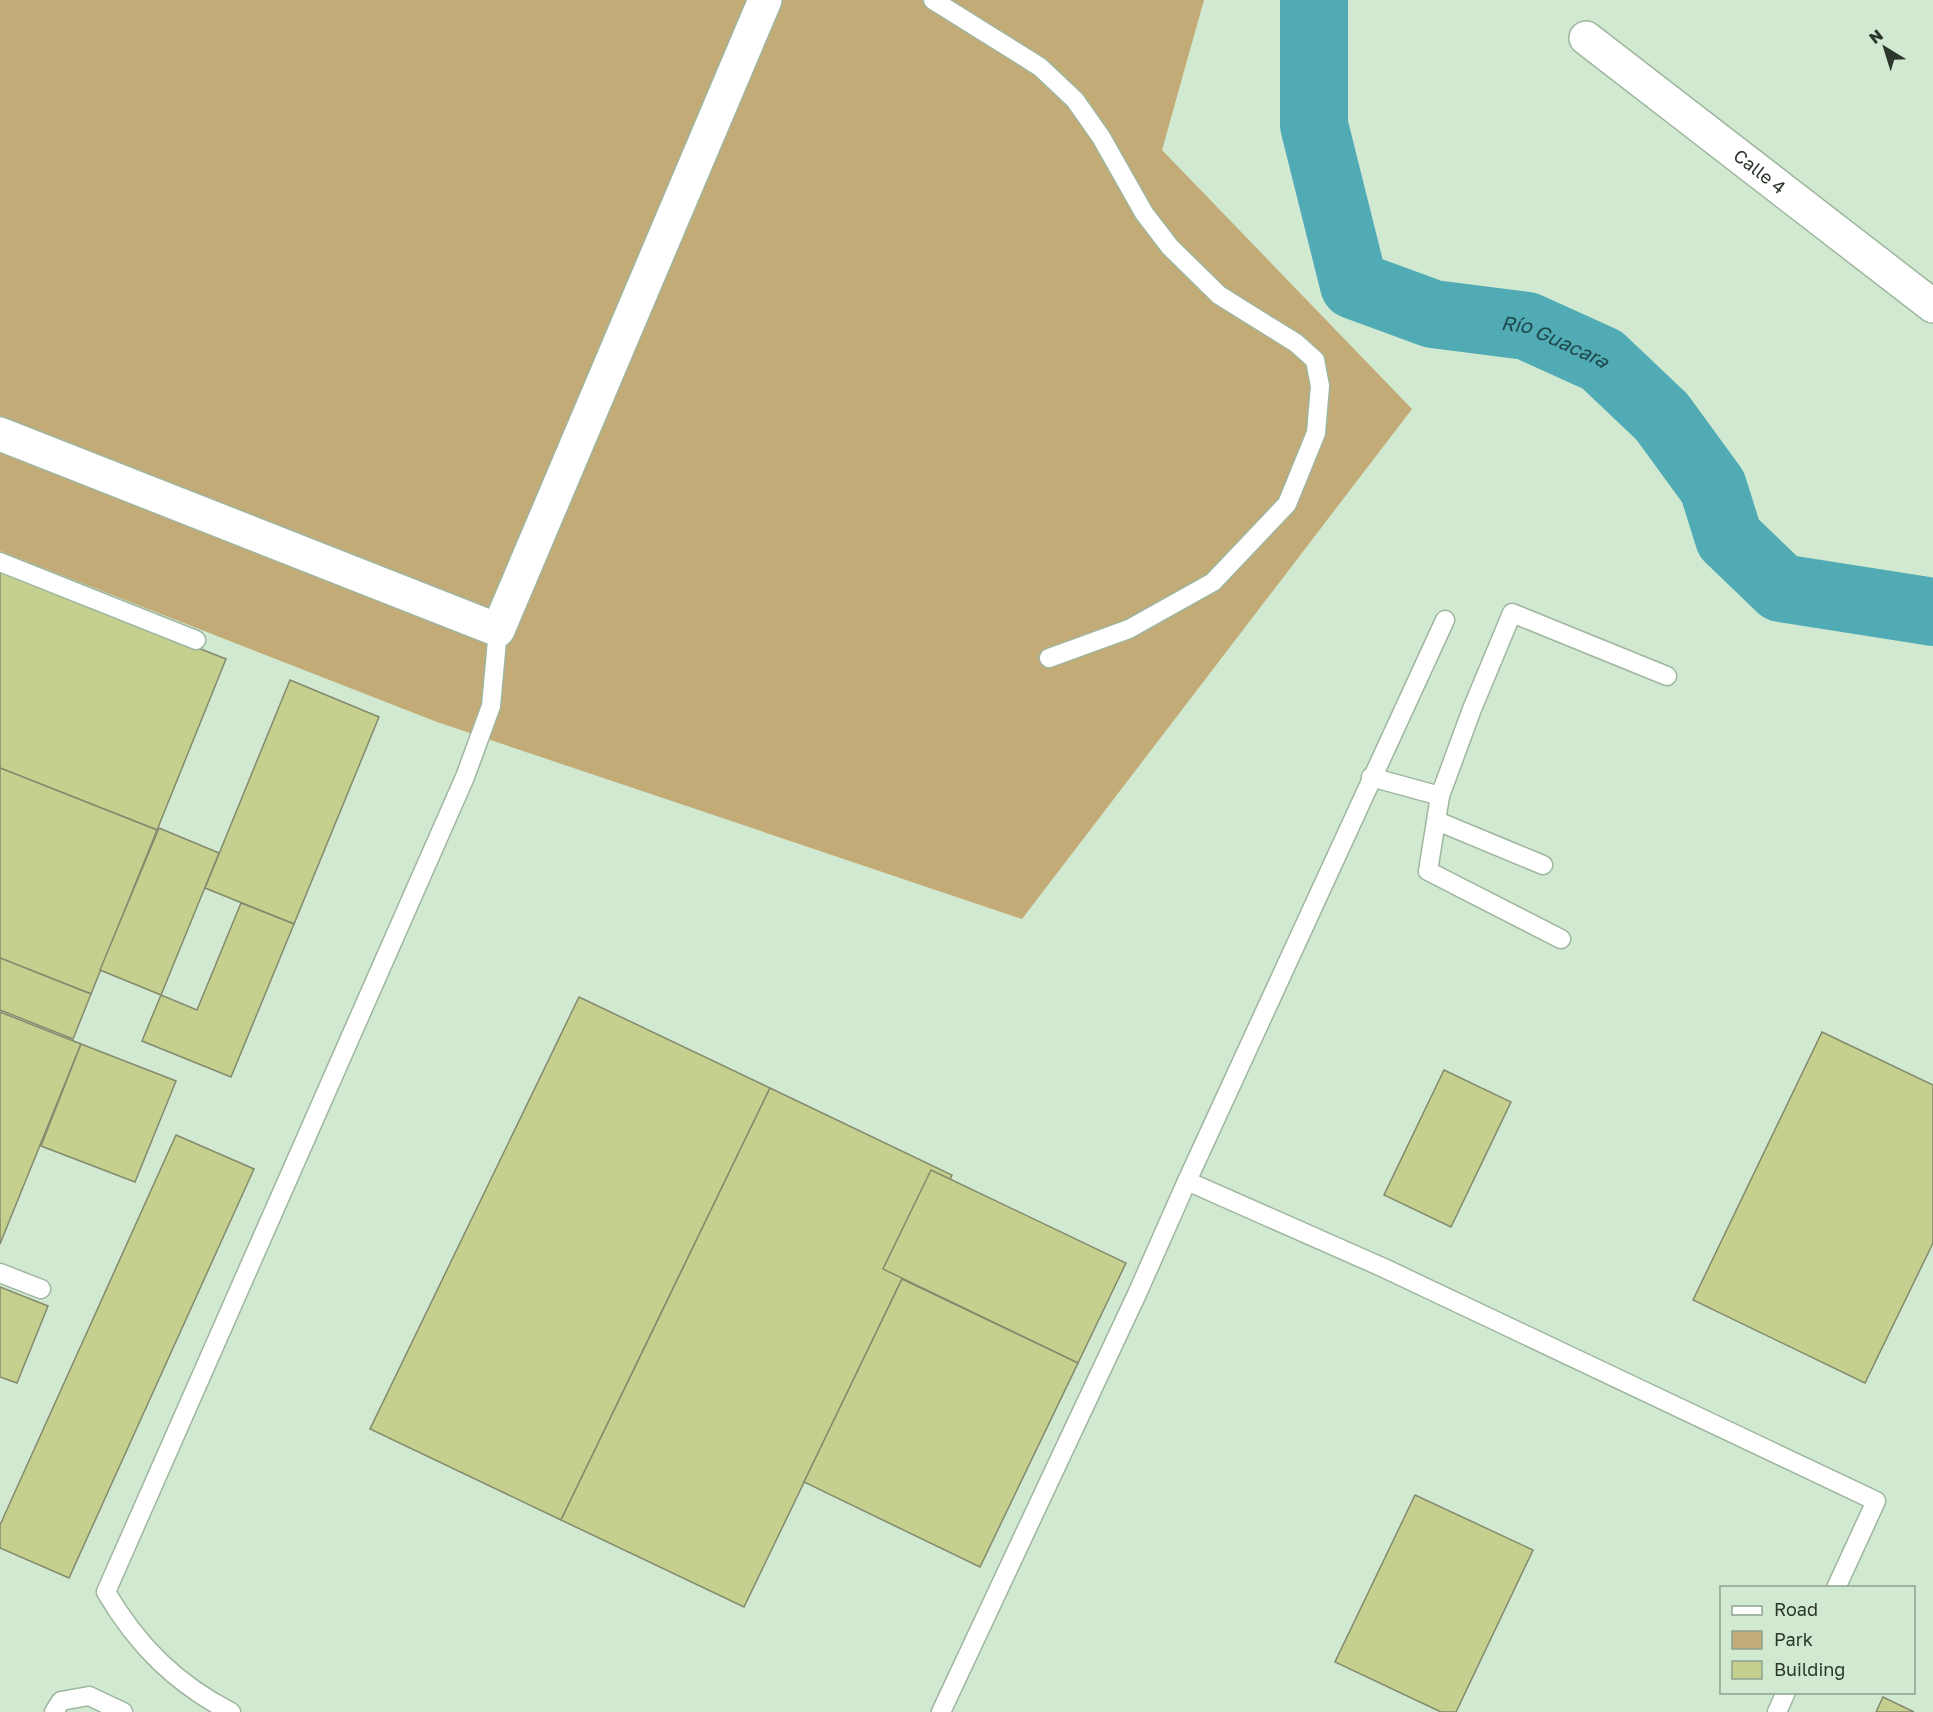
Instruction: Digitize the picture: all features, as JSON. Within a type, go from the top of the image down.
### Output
[{"type":"street","points":[[0,434],[498,630],[765,0]]},
{"type":"street","name":"Calle 4","points":[[1586,38],[1933,306]]},
{"type":"lane","points":[[933,0],[1040,67],[1075,100],[1101,137],[1144,213],[1170,247],[1219,296],[1296,343],[1315,360],[1320,386],[1316,433],[1287,504],[1213,582],[1129,628],[1049,658]]},
{"type":"lane","points":[[0,562],[196,640]]},
{"type":"lane","points":[[1561,939],[1428,871],[1440,796],[1472,709],[1512,614],[1667,676]]},
{"type":"lane","points":[[941,1712],[1137,1294],[1371,777],[1445,620]]},
{"type":"lane","points":[[231,1712],[166,1670],[122,1619],[106,1592],[465,777],[491,706],[498,630]]},
{"type":"lane","points":[[1371,777],[1440,796]]},
{"type":"lane","points":[[1437,821],[1543,865]]},
{"type":"lane","points":[[1187,1180],[1395,1273],[1876,1501],[1836,1586]]},
{"type":"lane","points":[[0,1273],[41,1289]]},
{"type":"lane","points":[[1777,1712],[1785,1694]]},
{"type":"lane","points":[[54,1712],[62,1701],[89,1696],[123,1712]]},
{"type":"green space","points":[[0,0],[1204,0],[1162,150],[1412,409],[1022,919],[437,722],[0,551]]},
{"type":"building","points":[[0,570],[226,659],[157,830],[0,768]]},
{"type":"building","points":[[290,680],[379,717],[294,924],[205,888]]},
{"type":"building","points":[[0,768],[157,830],[91,994],[0,958]]},
{"type":"building","points":[[159,828],[219,853],[161,995],[100,970]]},
{"type":"building","points":[[241,903],[294,924],[231,1077],[142,1041],[161,995],[197,1010]]},
{"type":"building","points":[[0,958],[91,994],[73,1039],[0,1010]]},
{"type":"building","points":[[579,997],[770,1088],[561,1520],[370,1429]]},
{"type":"building","points":[[0,1012],[81,1044],[0,1244]]},
{"type":"building","points":[[1822,1032],[1933,1085],[1933,1243],[1865,1383],[1693,1300]]},
{"type":"building","points":[[81,1044],[176,1081],[135,1182],[41,1146]]},
{"type":"building","points":[[1444,1070],[1511,1102],[1451,1227],[1384,1195]]},
{"type":"building","points":[[770,1088],[952,1175],[744,1607],[561,1520]]},
{"type":"building","points":[[176,1135],[254,1169],[69,1578],[0,1548],[0,1525]]},
{"type":"building","points":[[931,1170],[1126,1263],[1078,1363],[883,1269]]},
{"type":"building","points":[[902,1279],[1078,1363],[980,1567],[804,1482]]},
{"type":"building","points":[[0,1287],[48,1306],[17,1383],[0,1377]]},
{"type":"building","points":[[1415,1495],[1533,1550],[1456,1712],[1441,1712],[1335,1662]]},
{"type":"building","points":[[1883,1697],[1914,1712],[1876,1712]]},
{"type":"waterway","name":"Río Guacara","points":[[1314,0],[1314,125],[1354,285],[1433,314],[1527,326],[1602,360],[1662,417],[1713,487],[1729,538],[1781,588],[1933,612]]}]
